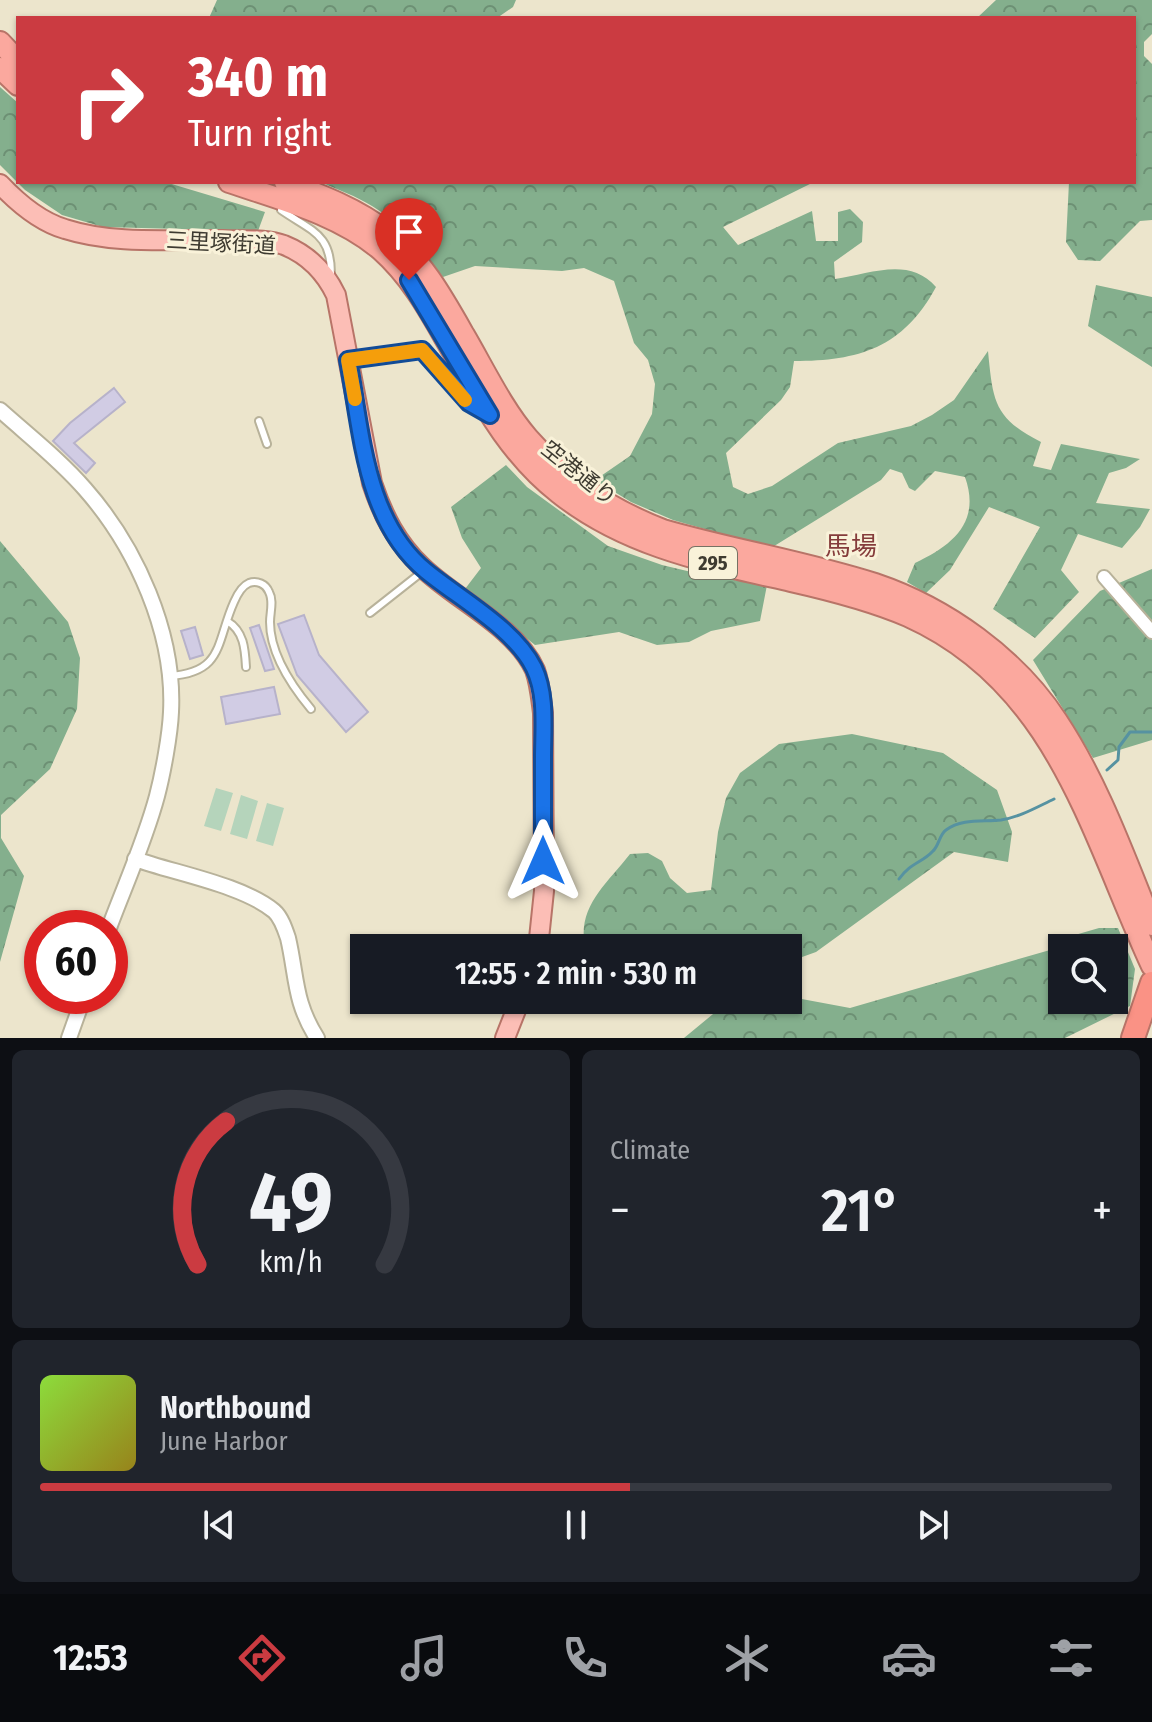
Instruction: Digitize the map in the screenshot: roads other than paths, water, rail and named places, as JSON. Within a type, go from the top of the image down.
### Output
[{"type":"highway","points":[[0,42],[16,59]]},
{"type":"highway","points":[[0,68],[16,83]]},
{"type":"highway","name":"空港通り","points":[[241,184],[335,201],[371,221],[407,251],[436,287],[527,438],[590,494],[637,520],[663,530],[846,575],[898,594],[939,614],[1015,669],[1057,721],[1083,767],[1152,925]]},
{"type":"highway","name":"空港通り","points":[[285,191],[380,249],[397,266],[427,305],[509,443],[558,493],[607,526],[684,557],[836,591],[884,606],[932,629],[982,663],[1023,704],[1057,753],[1076,789],[1152,966]]},
{"type":"highway","points":[[1133,1038],[1152,983]]},
{"type":"highway","points":[[1142,1038],[1152,1031]]},
{"type":"main road","name":"三里塚街道","points":[[0,184],[11,197],[61,228],[90,236],[118,238],[268,241],[284,245],[310,260],[331,284]]},
{"type":"main road","points":[[331,284],[336,295],[372,483],[382,512],[399,542],[424,570],[513,639],[534,669],[540,685],[543,713],[544,891],[539,934]]},
{"type":"main road","points":[[505,1038],[514,1014]]},
{"type":"street","points":[[0,410],[86,490],[139,571],[156,617],[169,676],[171,713],[156,797],[116,910]]},
{"type":"street","points":[[1104,577],[1152,632]]},
{"type":"street","points":[[135,859],[252,896],[276,912],[288,938],[296,993],[303,1014],[317,1038]]},
{"type":"street","points":[[69,1038],[78,1014]]},
{"type":"lane","points":[[285,191],[281,210],[326,242],[332,257],[331,284]]},
{"type":"lane","points":[[348,360],[422,350],[469,403],[490,415]]},
{"type":"lane","points":[[259,421],[267,444]]},
{"type":"lane","points":[[370,613],[424,570]]},
{"type":"lane","points":[[169,676],[187,675],[209,663],[217,654],[238,594],[247,584],[256,582],[264,585],[270,593],[270,622],[280,662],[297,693],[311,709]]},
{"type":"lane","points":[[227,621],[235,626],[241,636],[246,667]]},
{"type":"waterway","points":[[1107,770],[1118,760],[1119,747],[1130,732],[1152,732]]},
{"type":"waterway","points":[[899,879],[933,851],[944,832],[952,826],[1008,819],[1054,799]]},
{"type":"district","name":"馬場","points":[[851,546]]}]
